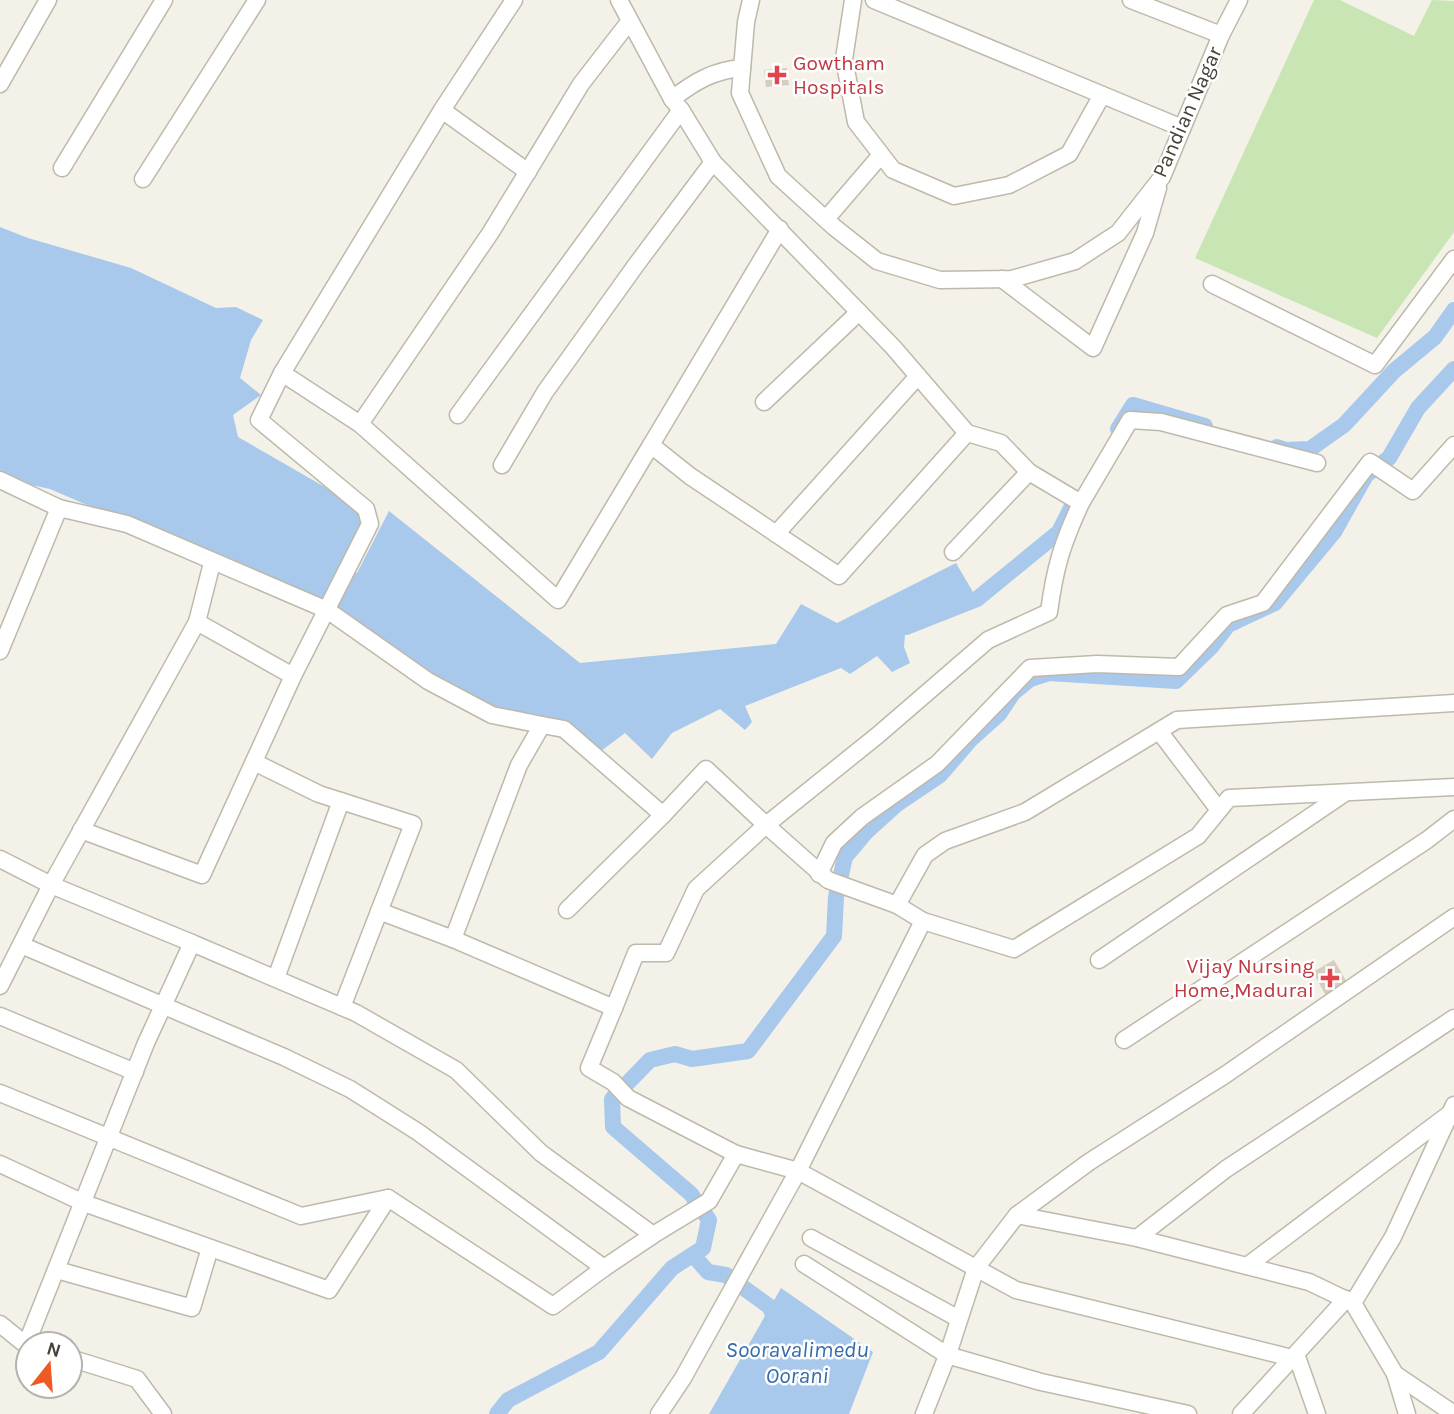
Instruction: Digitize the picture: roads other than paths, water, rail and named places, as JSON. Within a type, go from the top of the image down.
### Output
[{"type":"street","points":[[0,84],[48,0]]},
{"type":"street","points":[[62,168],[164,0]]},
{"type":"street","points":[[143,179],[257,0]]},
{"type":"street","points":[[81,830],[202,876],[293,676],[370,524],[366,509],[259,420],[282,373],[442,110],[514,0]]},
{"type":"street","points":[[619,0],[676,104],[713,162],[859,312],[967,433],[1001,443],[1029,472],[1077,500]]},
{"type":"street","name":"Pandian Nagar","points":[[751,0],[746,22],[740,93],[778,176],[877,261],[940,280],[1012,279],[1075,261],[1118,233],[1162,177],[1221,35],[1239,0]]},
{"type":"street","points":[[853,0],[844,59],[856,122],[893,170],[954,196],[1009,185],[1069,154],[1102,95]]},
{"type":"street","points":[[874,0],[1182,128]]},
{"type":"street","points":[[1131,0],[1221,35]]},
{"type":"street","points":[[360,425],[491,232],[581,84],[629,22]]},
{"type":"street","points":[[458,415],[676,104],[698,80],[723,69],[742,68]]},
{"type":"street","points":[[442,110],[528,172]]},
{"type":"street","points":[[826,219],[881,155]]},
{"type":"street","points":[[502,465],[545,392],[713,162]]},
{"type":"street","points":[[1002,279],[1093,348],[1145,233],[1162,177]]},
{"type":"street","points":[[282,373],[360,425],[558,600],[780,229]]},
{"type":"street","points":[[1212,285],[1375,365],[1454,259]]},
{"type":"street","points":[[764,402],[859,312]]},
{"type":"street","points":[[776,534],[918,376]]},
{"type":"street","points":[[1294,1356],[1016,1290],[798,1171],[736,1154],[628,1098],[613,1082],[589,1068],[636,953],[666,953],[696,889],[766,825],[878,735],[988,640],[1049,612],[1054,574],[1077,500],[1130,419],[1161,422],[1317,463]]},
{"type":"street","points":[[651,445],[690,476],[839,576],[967,433]]},
{"type":"street","points":[[830,880],[834,843],[862,817],[937,764],[1030,668],[1097,664],[1179,667],[1227,615],[1263,603],[1370,461],[1413,491],[1454,444]]},
{"type":"street","points":[[953,552],[1029,472]]},
{"type":"street","points":[[0,480],[59,508],[127,524],[212,563],[328,607],[428,681],[492,715],[564,729],[663,815]]},
{"type":"street","points":[[0,651],[59,508]]},
{"type":"street","points":[[0,986],[51,885],[197,622],[212,563]]},
{"type":"street","points":[[197,622],[293,676]]},
{"type":"street","points":[[897,905],[925,855],[945,841],[1025,812],[1177,720],[1454,703]]},
{"type":"street","points":[[453,939],[519,765],[542,725]]},
{"type":"street","points":[[1159,731],[1219,810]]},
{"type":"street","points":[[254,762],[319,794],[413,824],[342,1007]]},
{"type":"street","points":[[567,910],[706,769],[830,880],[897,905],[923,921],[1014,949],[1198,836],[1229,798],[1454,787]]},
{"type":"street","points":[[1099,960],[1345,793]]},
{"type":"street","points":[[276,978],[341,801]]},
{"type":"street","points":[[1124,1040],[1427,840],[1454,819]]},
{"type":"street","points":[[0,859],[51,885],[342,1007],[456,1070],[541,1153],[653,1235]]},
{"type":"street","points":[[379,911],[453,939],[614,1008]]},
{"type":"street","points":[[924,1414],[947,1355],[975,1268],[1017,1215],[1089,1162],[1225,1075],[1454,917]]},
{"type":"street","points":[[659,1414],[683,1378],[798,1171],[923,921]]},
{"type":"street","points":[[33,1330],[135,1072],[192,943]]},
{"type":"street","points":[[21,945],[284,1057],[350,1089],[418,1132],[604,1268]]},
{"type":"street","points":[[0,1016],[135,1072]]},
{"type":"street","points":[[1137,1238],[1226,1169],[1454,1018]]},
{"type":"street","points":[[0,1093],[301,1216],[388,1198],[553,1306],[653,1235],[709,1201],[736,1154]]},
{"type":"street","points":[[1247,1266],[1452,1109]]},
{"type":"street","points":[[1241,1414],[1349,1301],[1393,1237],[1452,1109]]},
{"type":"street","points":[[0,1164],[84,1203],[329,1290],[388,1198]]},
{"type":"street","points":[[1017,1215],[1137,1238],[1309,1282],[1349,1301],[1395,1374],[1407,1414]]},
{"type":"street","points":[[811,1238],[959,1319]]},
{"type":"street","points":[[57,1270],[192,1308],[210,1248]]},
{"type":"street","points":[[804,1264],[947,1355],[1041,1382],[1188,1414]]},
{"type":"street","points":[[0,1324],[14,1335]]},
{"type":"street","points":[[1294,1356],[1317,1414]]},
{"type":"street","points":[[84,1363],[137,1379],[163,1414]]},
{"type":"street","points":[[1395,1374],[1454,1414]]},
{"type":"water","points":[[0,227],[28,238],[131,268],[216,308],[236,307],[263,320],[251,340],[240,378],[261,395],[233,415],[238,437],[337,494],[364,516],[362,531],[346,568],[357,573],[389,511],[580,663],[776,644],[801,604],[837,623],[956,563],[977,599],[927,619],[905,634],[904,647],[910,663],[892,672],[877,656],[850,674],[841,668],[745,706],[752,722],[745,730],[720,709],[672,733],[652,759],[625,733],[601,751],[566,723],[494,713],[426,674],[336,610],[348,585],[317,604],[50,489],[18,482],[0,470]]},
{"type":"water","name":"Sooravalimedu Oorani","points":[[781,1288],[873,1352],[849,1414],[709,1414]]},
{"type":"waterway","points":[[1277,447],[1286,450],[1310,449],[1344,425],[1394,371],[1435,337],[1454,310]]},
{"type":"waterway","points":[[497,1414],[508,1400],[599,1352],[672,1268],[703,1248],[709,1220],[691,1194],[613,1127],[612,1099],[650,1060],[675,1054],[692,1059],[748,1051],[834,936],[836,897],[845,857],[866,832],[897,804],[940,775],[971,739],[999,714],[1013,693],[1030,679],[1049,673],[1176,681],[1211,647],[1228,625],[1275,603],[1334,532],[1366,475],[1389,458],[1418,408],[1454,369]]},
{"type":"waterway","points":[[1118,429],[1133,405],[1205,426]]},
{"type":"waterway","points":[[906,627],[977,599],[1059,532],[1074,502]]},
{"type":"waterway","points":[[693,1255],[708,1272],[726,1275],[770,1307],[777,1327]]},
{"type":"place","name":"Gowtham Hospitals","points":[[777,75]]},
{"type":"place","name":"Vijay Nursing Home,Madurai","points":[[1330,978]]}]
